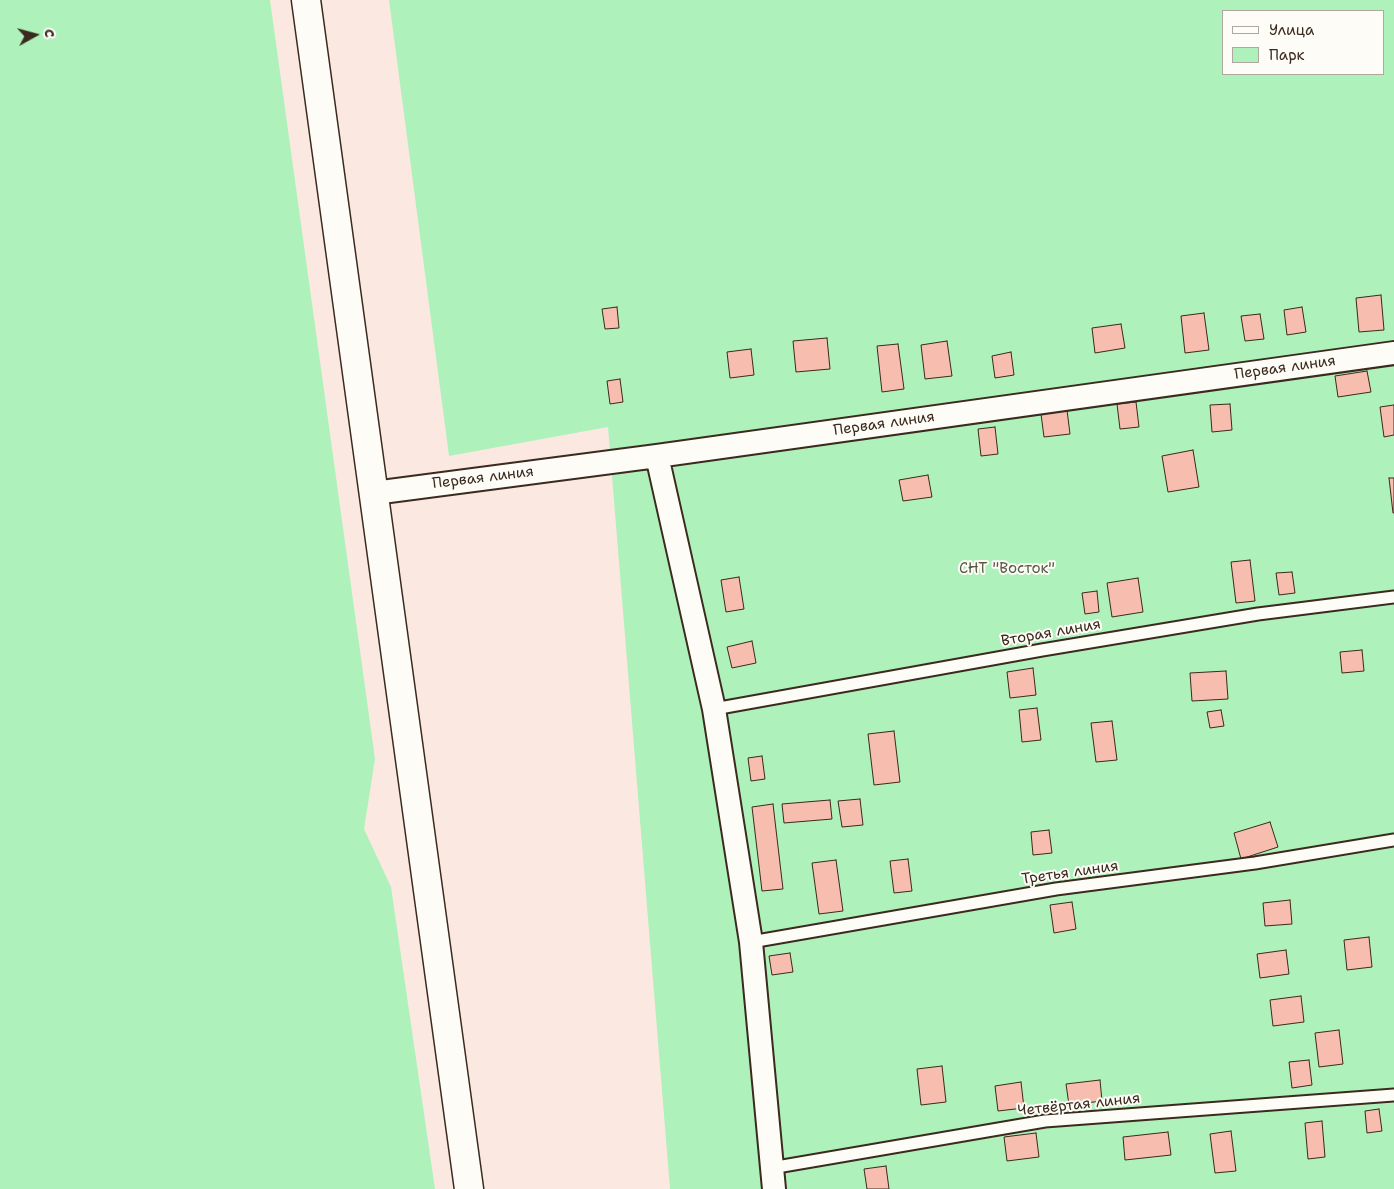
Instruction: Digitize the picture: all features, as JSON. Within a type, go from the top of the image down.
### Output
[{"type":"main road","points":[[306,0],[469,1189]]},
{"type":"street","name":"Первая линия","points":[[374,493],[657,456],[1394,353]]},
{"type":"street","points":[[657,456],[714,709],[751,942],[772,1179]]},
{"type":"lane","name":"Вторая линия","points":[[714,709],[1238,617],[1394,596]]},
{"type":"lane","name":"Третья линия","points":[[751,942],[1056,889],[1255,863],[1394,840]]},
{"type":"lane","name":"Четвёртая линия","points":[[772,1179],[1045,1121],[1394,1094]]},
{"type":"green space","points":[[0,0],[270,0],[375,759],[364,829],[391,887],[435,1189],[0,1189]]},
{"type":"green space","name":"СНТ \"Восток\"","points":[[389,0],[1394,0],[1394,1189],[670,1189],[608,427],[449,456]]},
{"type":"building","points":[[1381,295],[1384,330],[1359,332],[1356,298]]},
{"type":"building","points":[[617,307],[619,328],[605,329],[602,309]]},
{"type":"building","points":[[1302,307],[1306,332],[1287,335],[1284,310]]},
{"type":"building","points":[[1204,313],[1209,350],[1185,353],[1181,316]]},
{"type":"building","points":[[1260,314],[1264,339],[1245,341],[1241,316]]},
{"type":"building","points":[[1121,324],[1125,348],[1095,353],[1092,328]]},
{"type":"building","points":[[827,338],[830,369],[796,372],[793,341]]},
{"type":"building","points":[[947,341],[952,376],[925,379],[921,345]]},
{"type":"building","points":[[898,344],[904,389],[882,392],[877,346]]},
{"type":"building","points":[[751,349],[754,375],[730,378],[727,352]]},
{"type":"building","points":[[1011,352],[1014,375],[995,378],[992,356]]},
{"type":"building","points":[[1367,371],[1371,392],[1338,397],[1335,376]]},
{"type":"building","points":[[620,379],[623,402],[610,404],[607,381]]},
{"type":"building","points":[[1136,402],[1139,427],[1120,429],[1117,404]]},
{"type":"building","points":[[1230,404],[1232,430],[1212,432],[1210,405]]},
{"type":"building","points":[[1394,405],[1394,435],[1384,437],[1380,407]]},
{"type":"building","points":[[1067,410],[1070,434],[1044,437],[1041,414]]},
{"type":"building","points":[[995,427],[998,454],[981,456],[978,429]]},
{"type":"building","points":[[1193,450],[1199,487],[1168,492],[1162,456]]},
{"type":"building","points":[[928,475],[932,497],[903,501],[899,480]]},
{"type":"building","points":[[1389,478],[1394,478],[1394,513],[1393,513]]},
{"type":"building","points":[[1250,560],[1255,601],[1236,603],[1231,562]]},
{"type":"building","points":[[1292,572],[1295,593],[1279,595],[1276,573]]},
{"type":"building","points":[[739,577],[744,609],[726,612],[721,580]]},
{"type":"building","points":[[1138,578],[1143,612],[1112,617],[1107,583]]},
{"type":"building","points":[[1097,591],[1099,612],[1085,614],[1082,593]]},
{"type":"building","points":[[752,641],[756,663],[732,668],[727,647]]},
{"type":"building","points":[[1362,650],[1364,671],[1342,673],[1340,652]]},
{"type":"building","points":[[1033,668],[1036,695],[1010,698],[1007,672]]},
{"type":"building","points":[[1226,671],[1228,699],[1192,701],[1190,673]]},
{"type":"building","points":[[1037,708],[1041,740],[1022,742],[1019,710]]},
{"type":"building","points":[[1221,710],[1224,726],[1210,728],[1207,712]]},
{"type":"building","points":[[1112,721],[1117,760],[1096,762],[1091,723]]},
{"type":"building","points":[[894,731],[900,782],[874,785],[868,734]]},
{"type":"building","points":[[762,756],[765,779],[751,781],[748,758]]},
{"type":"building","points":[[860,799],[863,825],[842,827],[838,801]]},
{"type":"building","points":[[830,800],[832,819],[784,823],[782,804]]},
{"type":"building","points":[[773,804],[783,889],[762,891],[752,807]]},
{"type":"building","points":[[1270,822],[1278,847],[1241,859],[1234,833]]},
{"type":"building","points":[[1049,830],[1052,853],[1033,855],[1031,832]]},
{"type":"building","points":[[908,859],[912,891],[894,893],[890,861]]},
{"type":"building","points":[[836,860],[843,911],[819,914],[812,863]]},
{"type":"building","points":[[1290,900],[1292,924],[1265,926],[1263,903]]},
{"type":"building","points":[[1072,902],[1076,929],[1054,933],[1050,905]]},
{"type":"building","points":[[1369,937],[1372,967],[1347,970],[1344,940]]},
{"type":"building","points":[[1286,950],[1289,974],[1260,978],[1257,954]]},
{"type":"building","points":[[790,953],[793,972],[772,975],[769,956]]},
{"type":"building","points":[[1301,996],[1304,1022],[1273,1026],[1270,1000]]},
{"type":"building","points":[[1339,1030],[1343,1064],[1319,1067],[1315,1033]]},
{"type":"building","points":[[1309,1060],[1312,1085],[1292,1088],[1289,1062]]},
{"type":"building","points":[[942,1066],[946,1102],[921,1105],[917,1069]]},
{"type":"building","points":[[1100,1080],[1102,1101],[1069,1105],[1066,1084]]},
{"type":"building","points":[[1021,1082],[1024,1108],[998,1111],[995,1086]]},
{"type":"building","points":[[1379,1109],[1382,1131],[1367,1133],[1365,1111]]},
{"type":"building","points":[[1322,1121],[1325,1157],[1308,1159],[1305,1123]]},
{"type":"building","points":[[1231,1131],[1236,1171],[1215,1173],[1210,1134]]},
{"type":"building","points":[[1168,1132],[1171,1155],[1125,1160],[1123,1137]]},
{"type":"building","points":[[1036,1133],[1039,1157],[1007,1161],[1004,1137]]},
{"type":"building","points":[[886,1166],[889,1189],[867,1189],[864,1169]]}]
